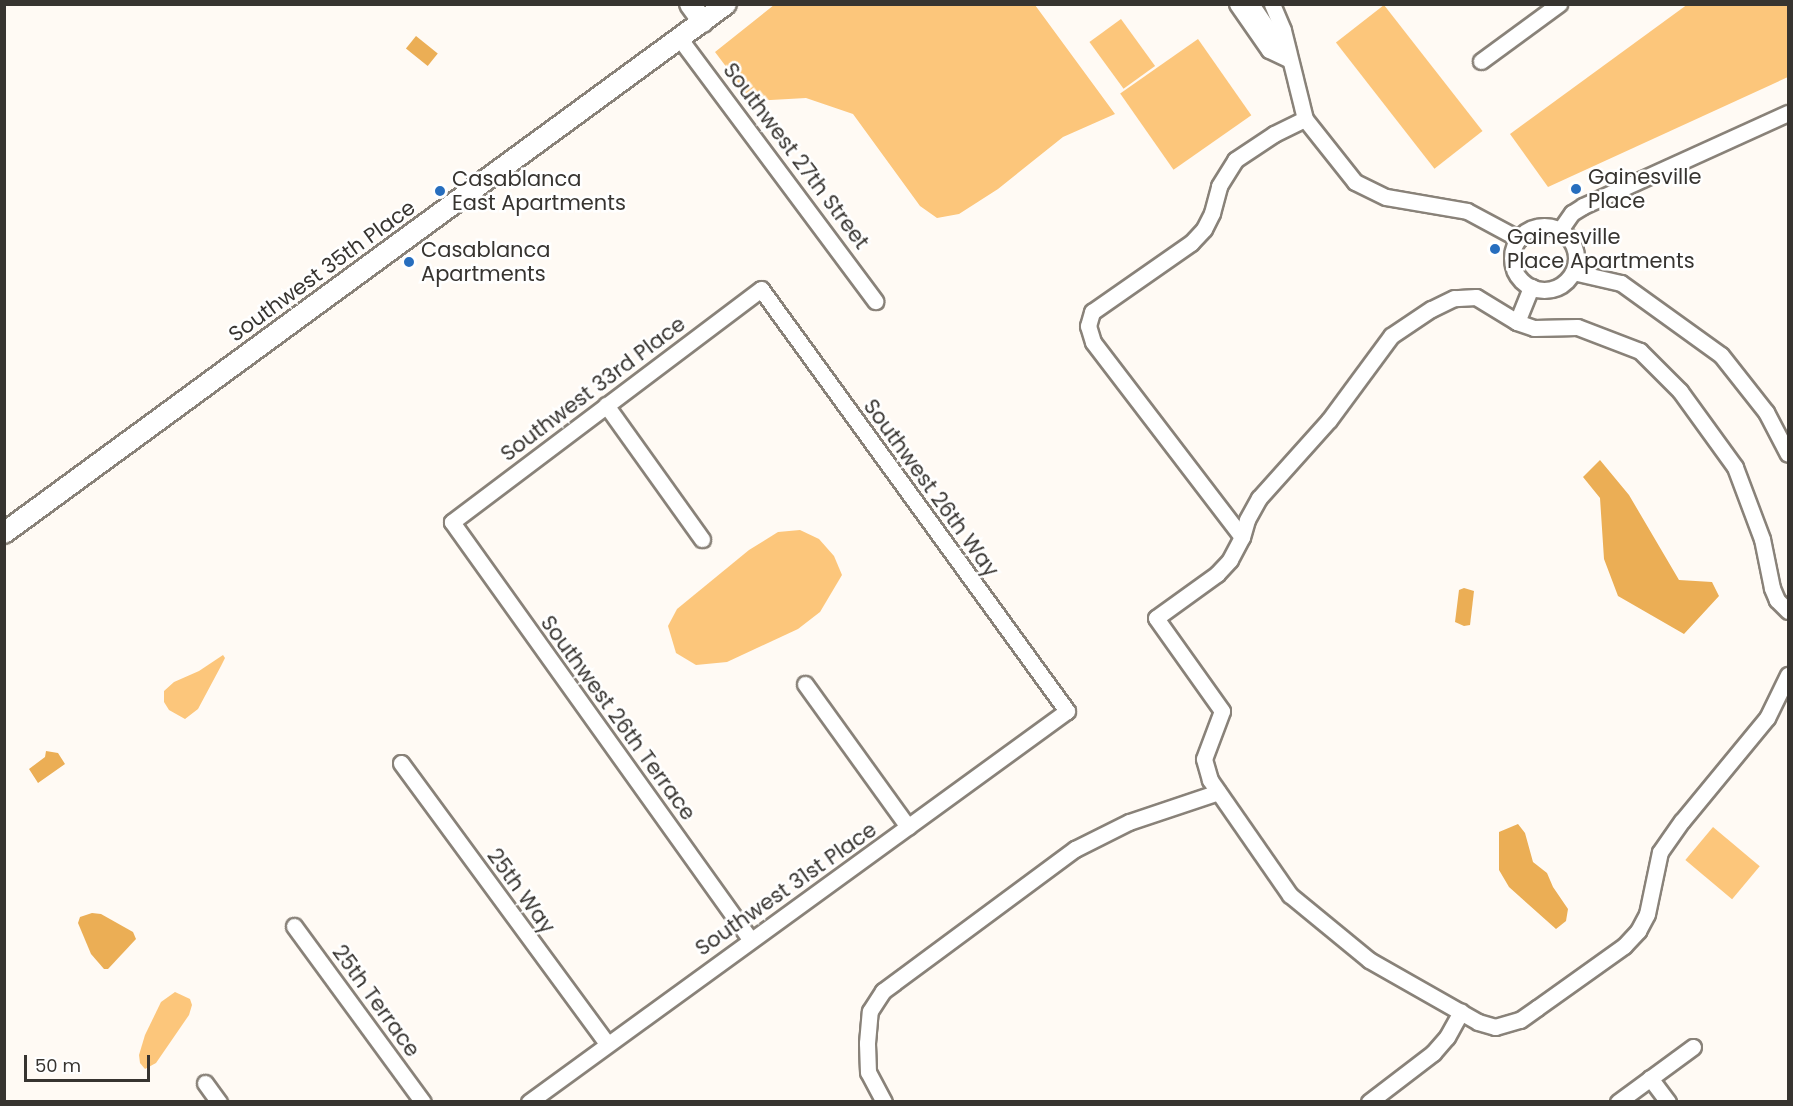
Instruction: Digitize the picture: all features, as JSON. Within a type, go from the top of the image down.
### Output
[{"type":"street","points":[[690,4],[703,22]]},
{"type":"street","name":"Southwest 35th Place","points":[[4,533],[726,4]]},
{"type":"street","points":[[1237,4],[1269,50],[1288,59]]},
{"type":"street","points":[[1251,4],[1288,59]]},
{"type":"street","points":[[1272,4],[1283,30],[1288,59],[1305,119],[1355,182],[1386,197],[1467,211],[1519,239]]},
{"type":"street","points":[[1481,62],[1559,4]]},
{"type":"street","name":"Southwest 27th Street","points":[[680,39],[874,301]]},
{"type":"street","points":[[1560,230],[1572,213],[1583,206],[1788,113]]},
{"type":"street","points":[[1242,537],[1093,342],[1088,326],[1092,312],[1191,243],[1204,229],[1212,213],[1219,186],[1234,160],[1274,134],[1305,119]]},
{"type":"street","points":[[1537,227],[1560,230],[1569,237],[1576,251],[1573,272],[1563,285],[1553,289],[1531,287],[1521,280],[1515,271],[1514,249],[1519,239],[1537,227]]},
{"type":"street","points":[[1573,272],[1621,282],[1721,355],[1766,412],[1788,454]]},
{"type":"street","points":[[1517,322],[1531,287]]},
{"type":"street","name":"Southwest 33rd Place","points":[[452,522],[761,290]]},
{"type":"street","name":"Southwest 26th Way","points":[[761,290],[1067,711]]},
{"type":"street","points":[[1788,611],[1777,600],[1772,588],[1762,539],[1735,467],[1680,392],[1640,351],[1603,334],[1577,327],[1534,328],[1517,322],[1476,297],[1454,298],[1408,322],[1391,336],[1329,420],[1260,498],[1247,520],[1242,537],[1230,560],[1217,574],[1156,618],[1222,711],[1204,759],[1210,780],[1290,896],[1369,960],[1478,1022],[1495,1027],[1520,1020],[1624,946],[1638,931],[1647,914],[1660,852],[1682,821],[1767,718],[1788,675]]},
{"type":"street","points":[[606,405],[702,539]]},
{"type":"street","name":"Southwest 26th Terrace","points":[[452,522],[750,939]]},
{"type":"street","points":[[806,684],[909,827]]},
{"type":"street","name":"Southwest 31st Place","points":[[529,1101],[1067,711]]},
{"type":"street","name":"25th Way","points":[[401,763],[607,1043]]},
{"type":"street","points":[[884,1101],[868,1072],[867,1042],[870,1011],[883,991],[1075,849],[1129,822],[1218,792]]},
{"type":"street","name":"25th Terrace","points":[[294,926],[423,1101]]},
{"type":"street","points":[[1370,1101],[1433,1053],[1447,1037],[1461,1012]]},
{"type":"street","points":[[1618,1101],[1693,1047]]},
{"type":"street","points":[[1650,1078],[1668,1101]]},
{"type":"street","points":[[205,1083],[219,1101]]},
{"type":"shaded area","points":[[1688,4],[1788,5],[1788,77],[1548,187],[1510,134]]},
{"type":"shaded area","points":[[774,5],[1035,5],[1115,114],[1063,137],[998,189],[959,214],[937,218],[920,206],[853,114],[806,98],[752,101],[715,52]]},
{"type":"shaded area","points":[[1384,5],[1483,131],[1434,169],[1336,43]]},
{"type":"shaded area","points":[[1121,19],[1155,66],[1124,89],[1089,42]]},
{"type":"shaded area","points":[[416,36],[438,54],[428,66],[406,48]]},
{"type":"shaded area","points":[[1198,39],[1251,115],[1174,170],[1120,93]]},
{"type":"shaded area","points":[[1600,460],[1629,495],[1679,580],[1712,582],[1719,596],[1684,634],[1618,596],[1604,559],[1600,498],[1583,477]]},
{"type":"shaded area","points":[[800,530],[819,539],[834,556],[842,575],[820,612],[798,629],[727,662],[696,665],[676,653],[668,626],[677,609],[749,550],[778,532]]},
{"type":"shaded area","points":[[1464,588],[1474,591],[1470,625],[1464,626],[1455,622],[1459,590]]},
{"type":"shaded area","points":[[223,655],[225,658],[198,709],[185,719],[169,710],[164,702],[164,691],[174,682],[199,671]]},
{"type":"shaded area","points":[[46,751],[58,753],[65,764],[38,783],[29,769],[45,757]]},
{"type":"shaded area","points":[[1518,824],[1525,833],[1533,862],[1547,873],[1553,887],[1568,909],[1566,921],[1556,929],[1509,887],[1499,870],[1499,832]]},
{"type":"shaded area","points":[[1713,827],[1760,866],[1732,899],[1685,860]]},
{"type":"shaded area","points":[[92,913],[101,914],[133,932],[136,939],[108,969],[104,969],[91,954],[78,923],[80,917]]},
{"type":"shaded area","points":[[175,992],[190,999],[192,1005],[189,1015],[156,1063],[145,1069],[140,1063],[139,1055],[145,1035],[161,1002]]},
{"type":"place","name":"Gainesville Place","points":[[1576,189]]},
{"type":"place","name":"Casablanca East Apartments","points":[[440,191]]},
{"type":"place","name":"Gainesville Place Apartments","points":[[1495,249]]},
{"type":"place","name":"Casablanca Apartments","points":[[409,262]]}]
